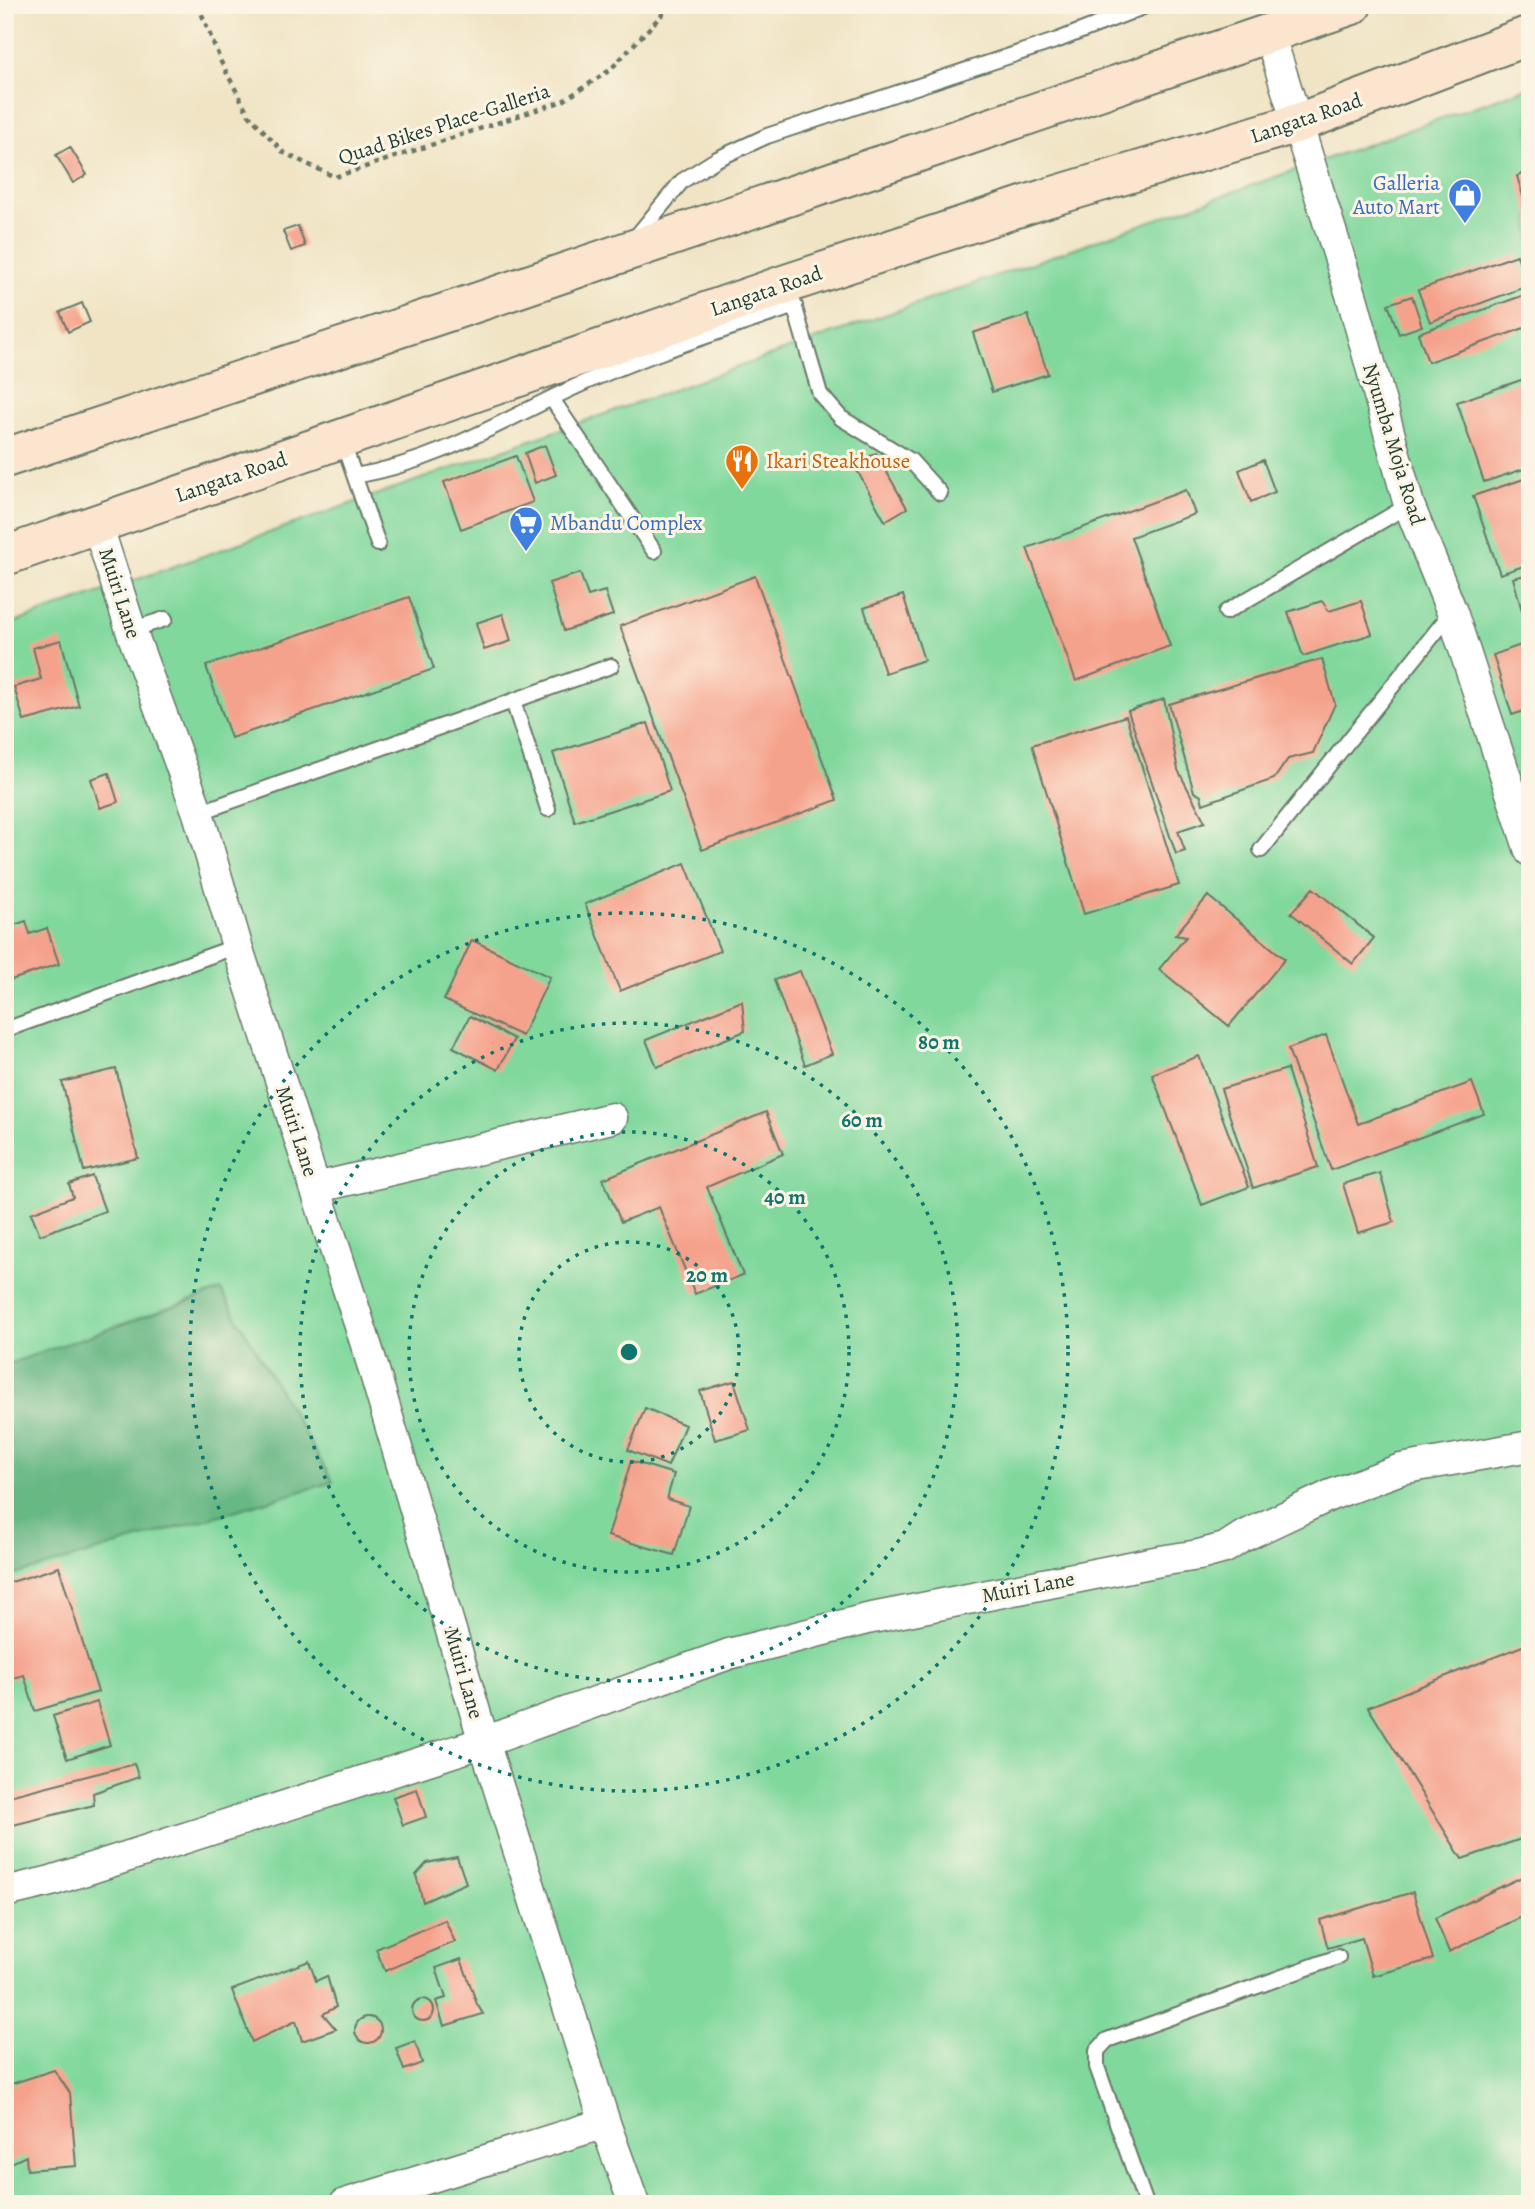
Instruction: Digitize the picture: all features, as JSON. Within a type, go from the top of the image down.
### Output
[{"type":"main road","points":[[5,457],[623,253],[1352,5]]},
{"type":"main road","name":"Langata Road","points":[[5,556],[342,439],[791,295],[1047,198],[1298,123],[1530,35]]},
{"type":"street","name":"Nyumba Moja Road","points":[[1269,33],[1353,301],[1409,505],[1452,612],[1530,851]]},
{"type":"street","name":"Muiri Lane","points":[[97,524],[131,630],[198,813],[237,946],[370,1357],[484,1742],[605,2123],[634,2204]]},
{"type":"street","points":[[315,1188],[612,1118]]},
{"type":"street","name":"Muiri Lane","points":[[5,1892],[51,1881],[484,1742],[729,1654],[867,1619],[1199,1555],[1225,1548],[1242,1537],[1331,1495],[1401,1469],[1530,1446]]},
{"type":"street","points":[[345,2204],[605,2123]]},
{"type":"lane","points":[[623,253],[682,181],[717,159],[767,136],[1058,40],[1148,5]]},
{"type":"lane","points":[[355,476],[390,470],[419,461],[467,441],[595,378],[673,348],[791,295],[820,394],[841,418],[911,461],[940,493]]},
{"type":"lane","points":[[552,399],[654,551]]},
{"type":"lane","points":[[342,439],[378,544]]},
{"type":"lane","points":[[1226,612],[1409,505]]},
{"type":"lane","points":[[1261,850],[1452,612]]},
{"type":"lane","points":[[131,630],[165,619]]},
{"type":"lane","points":[[198,813],[611,666]]},
{"type":"lane","points":[[513,701],[548,809]]},
{"type":"lane","points":[[5,1030],[237,946]]},
{"type":"lane","points":[[1146,2204],[1097,2067],[1097,2051],[1107,2040],[1338,1957]]},
{"type":"path","name":"Quad Bikes Place-Galleria","points":[[198,5],[221,62],[249,116],[284,153],[335,177],[563,101],[610,70],[671,5]]},
{"type":"green space","points":[[1530,87],[1530,2204],[5,2204],[5,626]]},
{"type":"green space","points":[[221,1290],[333,1482],[5,1578],[5,1365]]},
{"type":"building","points":[[70,147],[87,175],[73,183],[56,155]]},
{"type":"building","points":[[1530,171],[1530,216],[1529,216],[1517,176]]},
{"type":"building","points":[[298,226],[305,246],[291,251],[283,231]]},
{"type":"building","points":[[1517,255],[1528,286],[1430,322],[1418,290]]},
{"type":"building","points":[[1530,293],[1530,326],[1428,362],[1418,333]]},
{"type":"building","points":[[1412,296],[1422,326],[1399,334],[1388,304]]},
{"type":"building","points":[[82,303],[90,322],[68,332],[60,312]]},
{"type":"building","points":[[1028,315],[1048,374],[992,392],[973,333]]},
{"type":"building","points":[[1530,377],[1530,467],[1484,482],[1457,402]]},
{"type":"building","points":[[545,445],[556,475],[535,483],[525,453]]},
{"type":"building","points":[[876,453],[907,508],[885,521],[854,465]]},
{"type":"building","points":[[516,456],[533,502],[461,529],[444,482]]},
{"type":"building","points":[[1263,460],[1275,492],[1251,502],[1239,470]]},
{"type":"building","points":[[1530,477],[1530,564],[1500,574],[1473,496]]},
{"type":"building","points":[[1186,490],[1195,514],[1131,537],[1170,646],[1076,681],[1027,548]]},
{"type":"building","points":[[580,573],[588,596],[605,591],[613,615],[564,631],[549,583]]},
{"type":"building","points":[[1530,574],[1530,624],[1526,625],[1513,578]]},
{"type":"building","points":[[755,576],[837,800],[702,850],[620,626]]},
{"type":"building","points":[[903,595],[924,660],[885,673],[864,608]]},
{"type":"building","points":[[409,597],[434,669],[231,738],[206,666]]},
{"type":"building","points":[[1322,601],[1329,611],[1361,601],[1372,634],[1303,656],[1288,612]]},
{"type":"building","points":[[503,614],[511,641],[484,650],[476,623]]},
{"type":"building","points":[[61,640],[79,706],[24,721],[14,687],[41,679],[33,648]]},
{"type":"building","points":[[1529,642],[1530,709],[1512,715],[1493,655]]},
{"type":"building","points":[[1322,659],[1335,704],[1313,753],[1288,759],[1274,779],[1203,804],[1201,796],[1194,792],[1169,704]]},
{"type":"building","points":[[1164,699],[1178,770],[1205,822],[1178,831],[1185,851],[1176,854],[1128,711]]},
{"type":"building","points":[[1126,716],[1179,885],[1084,914],[1032,745]]},
{"type":"building","points":[[648,723],[670,791],[575,822],[553,753]]},
{"type":"building","points":[[109,773],[118,802],[100,808],[91,779]]},
{"type":"building","points":[[685,863],[720,951],[620,991],[585,904]]},
{"type":"building","points":[[1313,888],[1374,938],[1353,964],[1291,913]]},
{"type":"building","points":[[1208,896],[1285,959],[1229,1026],[1159,969],[1186,937],[1175,935]]},
{"type":"building","points":[[5,909],[11,926],[26,921],[30,934],[47,928],[59,964],[5,982]]},
{"type":"building","points":[[472,940],[550,977],[522,1036],[444,1000]]},
{"type":"building","points":[[800,971],[832,1054],[805,1065],[774,980]]},
{"type":"building","points":[[742,1001],[745,1031],[657,1067],[646,1040]]},
{"type":"building","points":[[470,1016],[514,1039],[498,1070],[453,1047]]},
{"type":"building","points":[[1326,1035],[1358,1124],[1472,1082],[1484,1114],[1331,1170],[1288,1049]]},
{"type":"building","points":[[1199,1056],[1249,1187],[1202,1205],[1152,1074]]},
{"type":"building","points":[[116,1069],[138,1158],[84,1171],[62,1082]]},
{"type":"building","points":[[1287,1069],[1318,1167],[1253,1188],[1221,1089]]},
{"type":"building","points":[[766,1112],[783,1154],[707,1187],[743,1275],[695,1294],[659,1207],[621,1222],[603,1179]]},
{"type":"building","points":[[1380,1173],[1394,1222],[1358,1233],[1343,1184]]},
{"type":"building","points":[[92,1176],[105,1211],[40,1235],[31,1213],[73,1197],[69,1184]]},
{"type":"building","points":[[734,1381],[750,1430],[715,1440],[700,1391]]},
{"type":"building","points":[[645,1408],[685,1425],[668,1466],[628,1450]]},
{"type":"building","points":[[631,1461],[674,1474],[667,1499],[689,1506],[674,1555],[608,1536]]},
{"type":"building","points":[[59,1567],[98,1692],[35,1711],[24,1675],[9,1679],[5,1666],[5,1584]]},
{"type":"building","points":[[1530,1643],[1530,1726],[1524,1736],[1530,1737],[1530,1836],[1462,1859],[1368,1707]]},
{"type":"building","points":[[97,1702],[110,1745],[67,1759],[53,1716]]},
{"type":"building","points":[[134,1764],[139,1777],[93,1793],[94,1805],[5,1827],[5,1797]]},
{"type":"building","points":[[417,1789],[426,1817],[403,1825],[393,1797]]},
{"type":"building","points":[[457,1857],[466,1883],[423,1902],[416,1875],[427,1863]]},
{"type":"building","points":[[1530,1873],[1530,1913],[1449,1952],[1435,1918]]},
{"type":"building","points":[[1413,1892],[1433,1959],[1373,1976],[1362,1938],[1328,1948],[1320,1920]]},
{"type":"building","points":[[445,1920],[455,1942],[385,1971],[376,1949]]},
{"type":"building","points":[[461,1959],[483,2014],[444,2026],[436,2001],[446,1998],[436,1968]]},
{"type":"building","points":[[309,1961],[316,1981],[327,1976],[336,2007],[323,2014],[336,2029],[302,2041],[296,2021],[252,2042],[232,1990]]},
{"type":"building","points":[[423,1999],[431,2002],[434,2010],[431,2018],[423,2021],[415,2018],[412,2010],[415,2002]]},
{"type":"building","points":[[368,2017],[378,2020],[381,2030],[378,2040],[368,2043],[358,2040],[355,2030],[358,2020]]},
{"type":"building","points":[[415,2041],[422,2063],[404,2070],[396,2048]]},
{"type":"building","points":[[54,2070],[70,2093],[76,2166],[27,2170],[26,2156],[5,2166],[5,2086]]},
{"type":"place","name":"Galleria Auto Mart","points":[[1465,225]]},
{"type":"place","name":"Ikari Steakhouse","points":[[742,491]]},
{"type":"place","name":"Mbandu Complex","points":[[526,553]]}]
